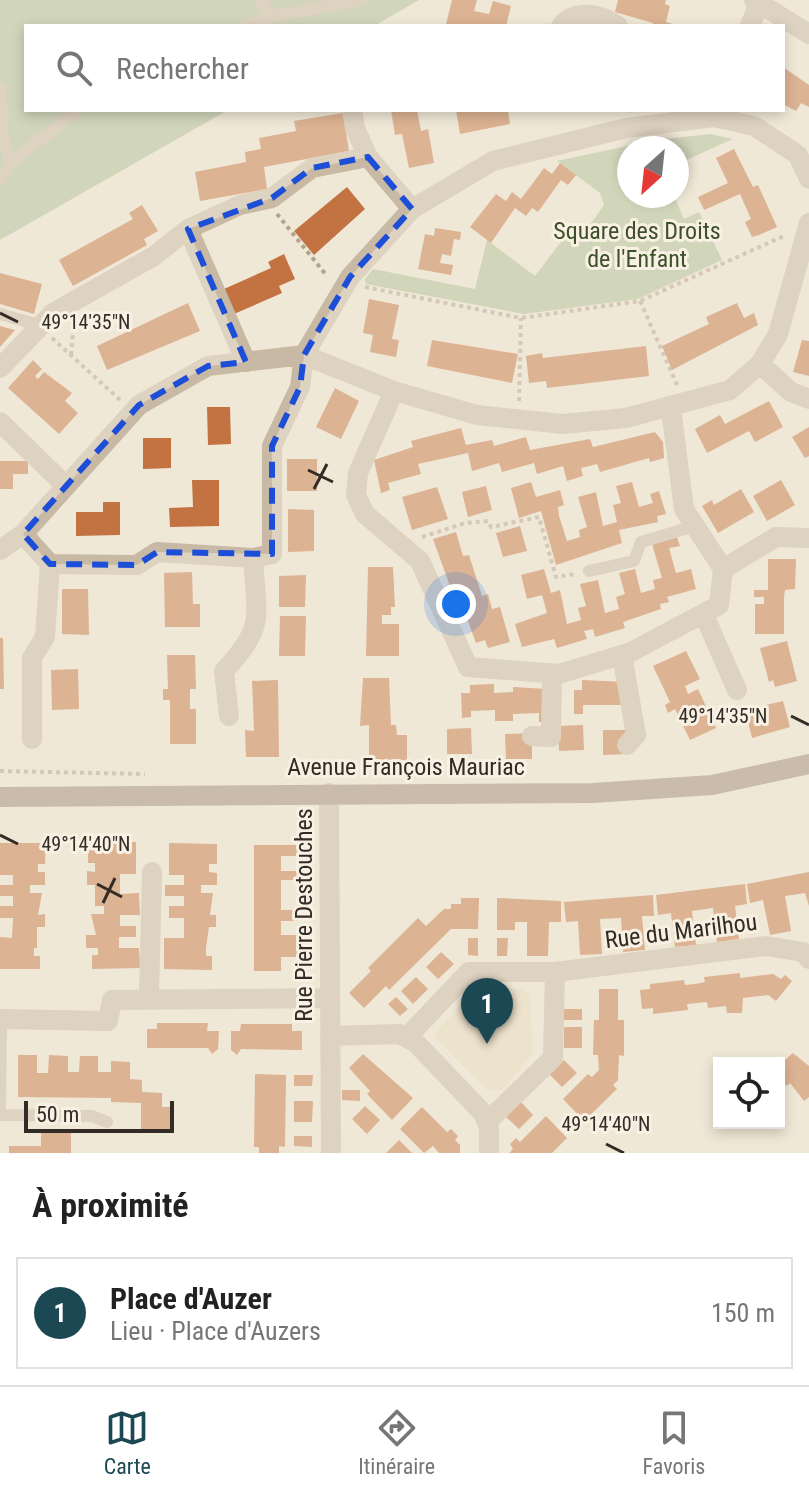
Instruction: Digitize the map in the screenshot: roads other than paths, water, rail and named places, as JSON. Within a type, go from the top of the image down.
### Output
[{"type":"street","points":[[750,24],[756,2],[809,34]]},
{"type":"street","points":[[563,24],[583,14],[598,15],[614,24]]},
{"type":"street","points":[[352,112],[355,128],[368,157],[412,209]]},
{"type":"street","points":[[50,564],[137,565],[157,552],[253,558],[272,554],[272,446],[300,387],[304,355],[350,277],[412,209],[493,161],[627,119],[716,113],[754,126],[798,155],[809,179]]},
{"type":"street","points":[[0,368],[39,325],[154,256],[188,229],[240,205],[266,200],[312,168],[368,157]]},
{"type":"street","points":[[0,550],[23,534],[133,411],[208,366],[304,355],[394,391],[477,415],[563,424],[626,418],[678,407],[730,390],[760,364],[778,334],[808,227]]},
{"type":"street","points":[[188,229],[246,362]]},
{"type":"street","points":[[760,364],[791,392],[809,399]]},
{"type":"street","points":[[394,391],[358,473],[356,495],[365,514],[420,561],[468,667],[552,674],[622,655],[719,605],[723,569],[684,509],[678,407]]},
{"type":"street","points":[[0,422],[65,485]]},
{"type":"street","points":[[23,534],[50,564],[45,637],[32,658],[32,739]]},
{"type":"street","points":[[723,569],[776,537],[809,538]]},
{"type":"street","points":[[229,716],[224,671],[249,644],[256,628],[253,558]]},
{"type":"street","points":[[704,615],[737,690]]},
{"type":"street","points":[[622,655],[636,735],[627,745]]},
{"type":"street","points":[[532,736],[551,737],[552,674]]},
{"type":"street","name":"Avenue François Mauriac","points":[[0,797],[593,793],[712,785],[809,764]]},
{"type":"street","name":"Rue Pierre Destouches","points":[[329,793],[331,1153]]},
{"type":"street","points":[[149,997],[152,872]]},
{"type":"street","name":"Rue du Marilhou","points":[[407,1037],[469,972],[555,972],[766,946],[803,952],[809,959]]},
{"type":"street","points":[[488,1121],[553,1058],[555,972]]},
{"type":"street","points":[[1,1020],[108,1021],[112,1000],[149,997],[330,998]]},
{"type":"street","name":"Rue Pierre Destouches","points":[[330,1036],[407,1037]]},
{"type":"street","points":[[407,1037],[488,1121],[489,1153]]},
{"type":"lane","points":[[259,0],[274,16]]},
{"type":"lane","points":[[249,24],[274,16],[362,0]]},
{"type":"lane","points":[[0,88],[3,135],[10,164]]},
{"type":"lane","points":[[0,179],[10,164],[75,112]]},
{"type":"lane","points":[[0,314],[39,325]]},
{"type":"lane","points":[[589,571],[634,561],[641,542],[695,526]]},
{"type":"lane","points":[[1,1020],[0,1115],[92,1116],[107,1122]]},
{"type":"place","name":"Place d'Auzer","points":[[487,1044]]},
{"type":"park label","name":"Square des Droits de l'Enfant","points":[[637,245]]}]
